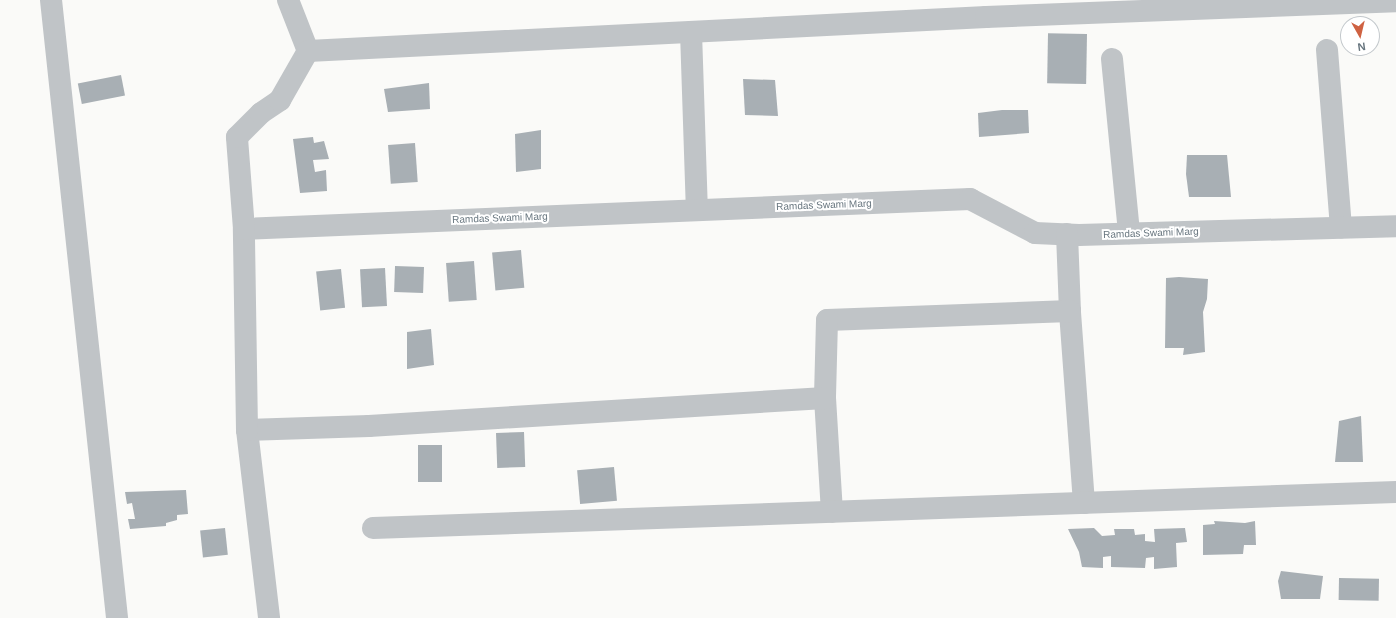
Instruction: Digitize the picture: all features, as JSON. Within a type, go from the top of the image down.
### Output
[{"type":"street","points":[[51,0],[117,618]]},
{"type":"street","points":[[288,0],[308,51]]},
{"type":"street","points":[[308,51],[691,32],[1028,8],[1396,1]]},
{"type":"street","points":[[691,32],[697,210]]},
{"type":"street","points":[[1327,50],[1341,227]]},
{"type":"street","points":[[269,618],[247,430],[244,229],[237,137],[261,113],[280,100],[308,51]]},
{"type":"street","points":[[1112,59],[1128,233]]},
{"type":"street","name":"Ramdas Swami Marg","points":[[244,229],[970,199],[1035,233],[1128,233],[1396,226]]},
{"type":"street","points":[[1067,234],[1070,311],[1084,503]]},
{"type":"street","points":[[832,512],[825,398],[827,320],[1070,311]]},
{"type":"street","points":[[247,430],[369,426],[825,398]]},
{"type":"street","points":[[373,528],[1396,492]]},
{"type":"building","points":[[1048,33],[1087,34],[1086,84],[1047,83]]},
{"type":"building","points":[[121,75],[125,96],[82,104],[78,83]]},
{"type":"building","points":[[743,79],[775,80],[778,116],[745,115]]},
{"type":"building","points":[[429,83],[430,109],[388,112],[384,89]]},
{"type":"building","points":[[1002,110],[1028,110],[1029,133],[979,137],[978,113]]},
{"type":"building","points":[[541,130],[541,169],[516,172],[515,134]]},
{"type":"building","points":[[313,137],[314,143],[324,141],[329,159],[313,160],[315,172],[326,170],[327,191],[300,193],[293,139]]},
{"type":"building","points":[[415,143],[418,182],[391,184],[388,145]]},
{"type":"building","points":[[1187,155],[1227,155],[1231,197],[1189,197],[1186,174]]},
{"type":"building","points":[[521,250],[524,288],[495,290],[492,253]]},
{"type":"building","points":[[474,261],[477,300],[449,302],[446,263]]},
{"type":"building","points":[[395,266],[424,267],[423,293],[394,292]]},
{"type":"building","points":[[385,268],[387,306],[362,307],[360,269]]},
{"type":"building","points":[[341,269],[345,308],[320,310],[316,272]]},
{"type":"building","points":[[1179,277],[1208,279],[1207,299],[1203,312],[1205,352],[1183,355],[1184,348],[1165,348],[1166,278]]},
{"type":"building","points":[[431,329],[434,365],[407,369],[407,332]]},
{"type":"building","points":[[1361,416],[1363,462],[1335,462],[1339,421]]},
{"type":"building","points":[[524,432],[525,467],[497,468],[496,433]]},
{"type":"building","points":[[418,445],[442,445],[442,482],[418,482]]},
{"type":"building","points":[[614,467],[617,501],[580,504],[577,470]]},
{"type":"building","points":[[186,490],[188,514],[177,515],[177,520],[166,523],[166,526],[130,529],[128,519],[135,519],[132,503],[127,504],[125,492]]},
{"type":"building","points":[[1214,521],[1245,523],[1255,521],[1256,545],[1244,545],[1243,554],[1203,555],[1203,525],[1215,524]]},
{"type":"building","points":[[225,528],[228,555],[203,557],[200,531]]},
{"type":"building","points":[[1094,528],[1102,536],[1115,535],[1114,529],[1134,529],[1135,535],[1145,534],[1145,541],[1155,542],[1154,529],[1185,528],[1187,542],[1176,543],[1177,567],[1154,569],[1154,557],[1146,558],[1145,568],[1111,567],[1111,556],[1103,557],[1103,568],[1082,567],[1079,552],[1068,529]]},
{"type":"building","points":[[1281,571],[1323,576],[1320,599],[1281,599],[1278,581]]},
{"type":"building","points":[[1339,578],[1379,579],[1379,601],[1339,600]]}]
